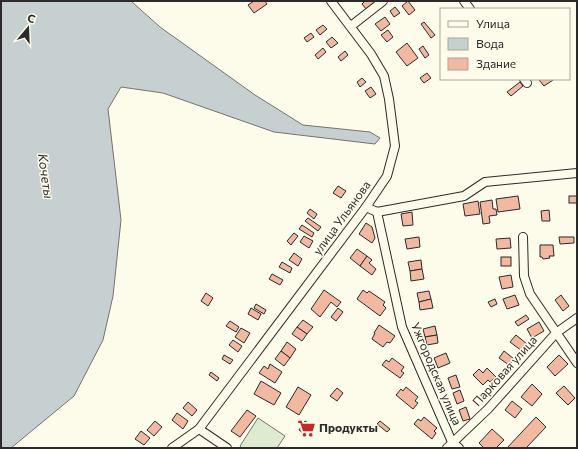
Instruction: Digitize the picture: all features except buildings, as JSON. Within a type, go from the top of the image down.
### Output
[{"type":"street","name":"улица Ульянова","points":[[172,448],[199,430],[388,176],[395,146],[389,99],[384,76],[372,54],[331,1]]},
{"type":"street","points":[[351,26],[383,1]]},
{"type":"street","points":[[366,207],[378,212],[464,196],[485,182],[577,173]]},
{"type":"street","name":"Ужгородская улица","points":[[378,212],[402,327],[450,445],[459,448]]},
{"type":"street","points":[[523,237],[524,276],[530,294],[577,363]]},
{"type":"street","name":"Парковая улица","points":[[450,445],[488,409],[556,333],[577,318]]},
{"type":"street","points":[[199,430],[227,448]]},
{"type":"green space","points":[[258,418],[285,436],[277,448],[242,448],[240,446]]},
{"type":"water","name":"Кочеты","points":[[1,1],[131,1],[160,27],[255,95],[303,125],[370,132],[380,138],[375,144],[274,132],[163,93],[121,87],[108,109],[121,220],[113,296],[103,340],[74,396],[11,448],[1,448]]},
{"type":"place","name":"Продукты","points":[[306,428]]}]
